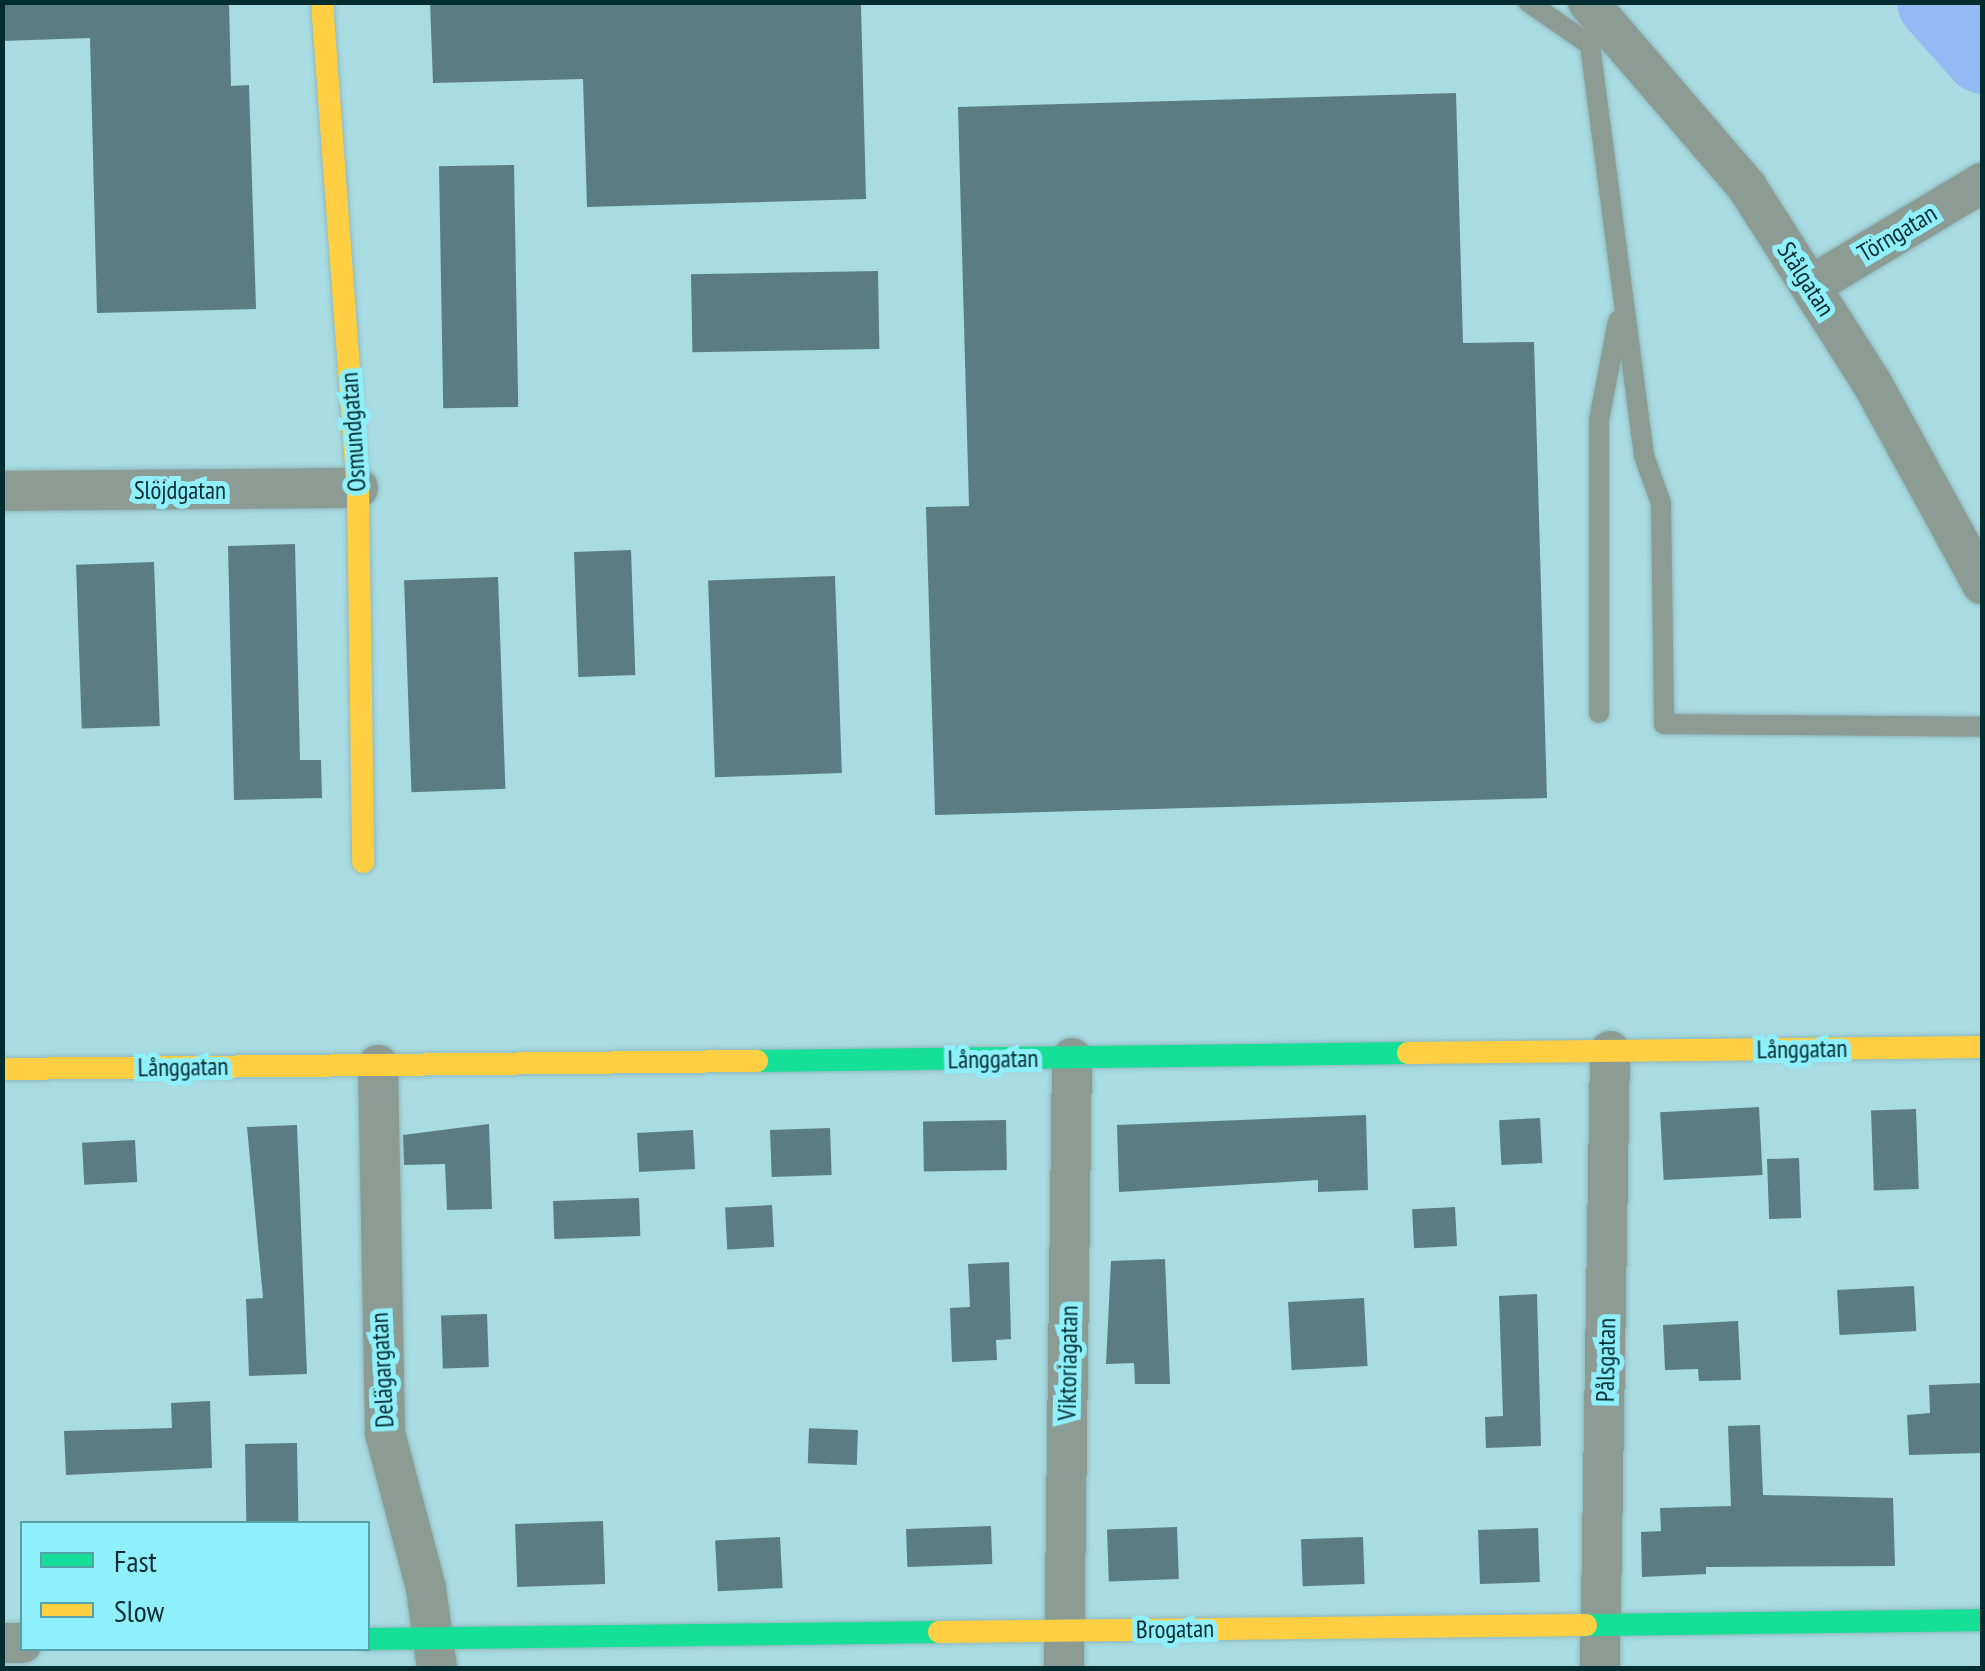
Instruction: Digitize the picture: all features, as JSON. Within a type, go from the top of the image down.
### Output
[{"type":"street","name":"Osmundgatan","points":[[322,2],[358,488],[363,862]]},
{"type":"street","name":"Stålgatan","points":[[1588,2],[1747,188],[1812,285],[1982,584]]},
{"type":"street","name":"Törngatan","points":[[1812,285],[1982,183]]},
{"type":"street","name":"Slöjdgatan","points":[[2,491],[358,488]]},
{"type":"street","name":"Långgatan","points":[[2,1069],[1982,1047]]},
{"type":"street","name":"Pålsgatan","points":[[1600,1668],[1610,1052]]},
{"type":"street","name":"Viktoriagatan","points":[[1064,1649],[1072,1058]]},
{"type":"street","name":"Delägargatan","points":[[378,1065],[384,1433],[436,1653]]},
{"type":"street","name":"Brogatan","points":[[370,1639],[436,1653],[1064,1649],[1602,1624],[1982,1620]]},
{"type":"lane","points":[[1528,2],[1590,45],[1644,456],[1660,504],[1664,724],[1982,727]]},
{"type":"lane","points":[[1599,712],[1599,420],[1622,305]]},
{"type":"building","points":[[2,2],[229,2],[231,86],[249,85],[256,309],[97,313],[90,38],[2,41]]},
{"type":"building","points":[[430,2],[861,5],[866,199],[587,207],[583,79],[433,83]]},
{"type":"building","points":[[1456,93],[1463,343],[1534,342],[1547,798],[935,815],[926,507],[969,506],[958,107]]},
{"type":"building","points":[[514,165],[518,407],[443,408],[439,166]]},
{"type":"building","points":[[878,271],[879,349],[692,352],[691,274]]},
{"type":"building","points":[[295,544],[300,760],[321,760],[322,798],[234,800],[228,546]]},
{"type":"building","points":[[631,550],[635,675],[578,677],[574,552]]},
{"type":"building","points":[[154,562],[160,726],[82,729],[76,565]]},
{"type":"building","points":[[835,576],[842,773],[715,777],[708,580]]},
{"type":"building","points":[[498,577],[505,789],[411,792],[404,580]]},
{"type":"building","points":[[1759,1107],[1763,1175],[1664,1180],[1660,1112]]},
{"type":"building","points":[[1916,1109],[1919,1189],[1874,1191],[1871,1111]]},
{"type":"building","points":[[1366,1115],[1368,1190],[1318,1192],[1318,1180],[1119,1192],[1117,1125]]},
{"type":"building","points":[[1540,1118],[1542,1163],[1501,1165],[1499,1120]]},
{"type":"building","points":[[1006,1120],[1007,1170],[924,1171],[923,1121]]},
{"type":"building","points":[[489,1124],[492,1209],[447,1210],[445,1164],[404,1165],[403,1135]]},
{"type":"building","points":[[297,1125],[307,1374],[249,1376],[246,1299],[263,1298],[247,1127]]},
{"type":"building","points":[[830,1128],[832,1175],[772,1177],[770,1130]]},
{"type":"building","points":[[693,1130],[695,1169],[639,1172],[637,1133]]},
{"type":"building","points":[[135,1140],[137,1182],[84,1185],[82,1143]]},
{"type":"building","points":[[1799,1158],[1801,1218],[1769,1219],[1767,1159]]},
{"type":"building","points":[[639,1198],[640,1236],[554,1239],[553,1201]]},
{"type":"building","points":[[772,1205],[774,1247],[727,1249],[725,1207]]},
{"type":"building","points":[[1455,1207],[1457,1246],[1414,1248],[1412,1209]]},
{"type":"building","points":[[1165,1259],[1170,1384],[1135,1384],[1134,1363],[1106,1364],[1111,1261]]},
{"type":"building","points":[[1009,1262],[1011,1339],[996,1340],[997,1360],[952,1362],[950,1308],[970,1307],[968,1264]]},
{"type":"building","points":[[1914,1286],[1916,1331],[1839,1335],[1837,1290]]},
{"type":"building","points":[[1537,1294],[1541,1446],[1486,1448],[1485,1417],[1503,1416],[1499,1296]]},
{"type":"building","points":[[1364,1298],[1368,1366],[1292,1370],[1288,1302]]},
{"type":"building","points":[[487,1314],[489,1367],[443,1369],[441,1316]]},
{"type":"building","points":[[1738,1321],[1741,1380],[1699,1381],[1698,1369],[1665,1370],[1663,1325]]},
{"type":"building","points":[[1982,1383],[1982,1453],[1909,1455],[1907,1415],[1930,1413],[1929,1385]]},
{"type":"building","points":[[210,1401],[212,1468],[66,1475],[64,1431],[172,1428],[171,1403]]},
{"type":"building","points":[[1760,1425],[1763,1495],[1893,1498],[1895,1566],[1706,1567],[1706,1574],[1642,1577],[1641,1532],[1661,1531],[1660,1508],[1731,1506],[1728,1426]]},
{"type":"building","points":[[809,1428],[858,1430],[857,1465],[808,1463]]},
{"type":"building","points":[[297,1443],[298,1521],[246,1521],[245,1444]]},
{"type":"building","points":[[603,1521],[605,1584],[517,1587],[515,1524]]},
{"type":"building","points":[[991,1526],[992,1564],[907,1567],[906,1529]]},
{"type":"building","points":[[1177,1527],[1179,1579],[1109,1581],[1107,1529]]},
{"type":"building","points":[[1538,1528],[1540,1582],[1480,1584],[1478,1530]]},
{"type":"building","points":[[780,1537],[783,1588],[718,1591],[715,1540]]},
{"type":"building","points":[[1363,1537],[1365,1584],[1303,1586],[1301,1539]]},
{"type":"waterway","points":[[1934,2],[1982,56]]},
{"type":"traffic: fast","points":[[757,1061],[1408,1053]]},
{"type":"traffic: fast","points":[[1586,1625],[1982,1620]]},
{"type":"traffic: fast","points":[[370,1639],[939,1632]]},
{"type":"traffic: slow","points":[[322,2],[358,488],[363,862]]},
{"type":"traffic: slow","points":[[1408,1053],[1982,1047]]},
{"type":"traffic: slow","points":[[2,1069],[757,1061]]},
{"type":"traffic: slow","points":[[939,1632],[1586,1625]]}]
